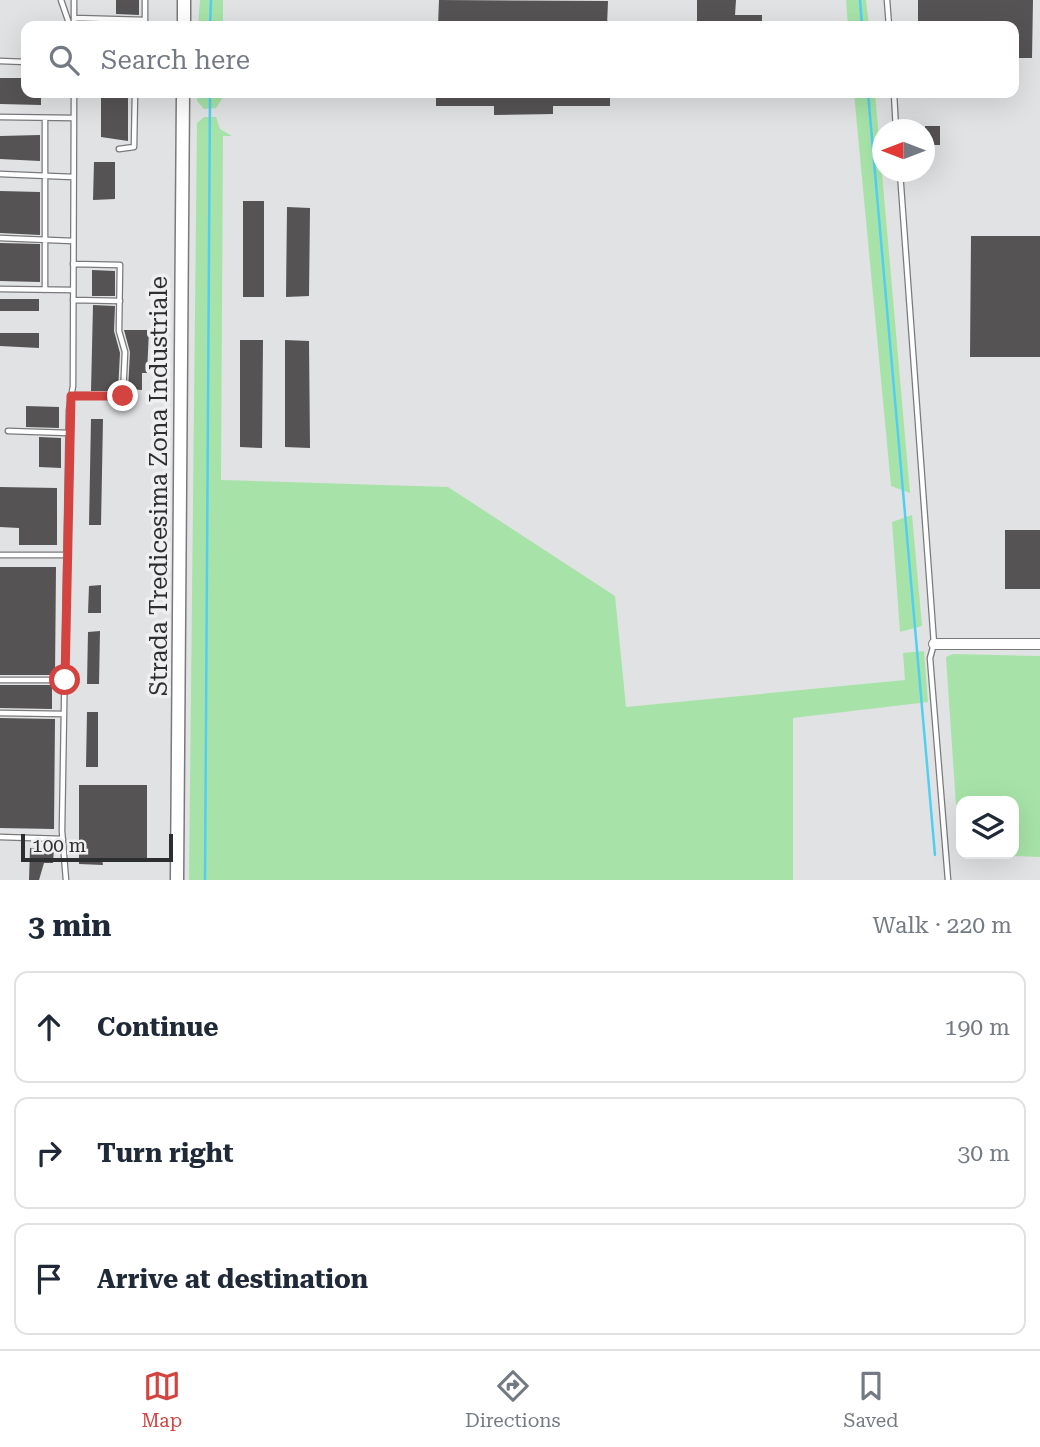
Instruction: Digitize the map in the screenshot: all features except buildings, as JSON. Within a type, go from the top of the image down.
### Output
[{"type":"street","points":[[184,0],[184,21]]},
{"type":"street","name":"Strada Tredicesima Zona Industriale","points":[[177,880],[183,98]]},
{"type":"street","points":[[934,644],[1040,644]]},
{"type":"lane","points":[[61,0],[70,21]]},
{"type":"lane","points":[[73,21],[74,0]]},
{"type":"lane","points":[[145,0],[145,21]]},
{"type":"lane","points":[[887,0],[889,21]]},
{"type":"lane","points":[[74,18],[117,21]]},
{"type":"lane","points":[[0,61],[21,62]]},
{"type":"lane","points":[[66,880],[63,839],[64,714],[73,300],[74,98]]},
{"type":"lane","points":[[119,149],[134,147],[135,98]]},
{"type":"lane","points":[[894,98],[895,119]]},
{"type":"lane","points":[[0,117],[74,118]]},
{"type":"lane","points":[[45,118],[45,290]]},
{"type":"lane","points":[[0,174],[73,177]]},
{"type":"lane","points":[[901,182],[934,644],[930,658],[948,880]]},
{"type":"lane","points":[[0,239],[73,240]]},
{"type":"lane","points":[[71,396],[123,396],[125,352],[119,331],[120,265],[73,264]]},
{"type":"lane","points":[[0,289],[73,290]]},
{"type":"lane","points":[[73,300],[120,300]]},
{"type":"lane","points":[[8,431],[69,433]]},
{"type":"lane","points":[[0,555],[67,555]]},
{"type":"lane","points":[[0,680],[65,680]]},
{"type":"lane","points":[[0,713],[64,714]]},
{"type":"lane","points":[[0,836],[63,839]]},
{"type":"green space","points":[[200,0],[223,0],[223,21],[198,21]]},
{"type":"green space","points":[[846,0],[866,0],[868,21],[848,21]]},
{"type":"green space","points":[[197,98],[222,98],[216,108],[204,109]]},
{"type":"green space","points":[[854,98],[875,98],[877,119],[872,119],[872,182],[883,182],[910,493],[891,486]]},
{"type":"green space","points":[[204,117],[216,117],[220,129],[232,136],[223,136],[221,480],[448,487],[615,596],[626,707],[905,680],[903,653],[924,651],[928,702],[793,718],[793,880],[189,880],[197,123]]},
{"type":"green space","points":[[912,515],[922,626],[900,632],[892,522]]},
{"type":"green space","points":[[953,654],[1040,656],[1040,857],[1019,856],[1019,796],[956,796],[956,805],[946,657]]},
{"type":"waterway","points":[[210,21],[211,0]]},
{"type":"waterway","points":[[860,0],[862,21]]},
{"type":"waterway","points":[[205,880],[210,98]]},
{"type":"waterway","points":[[868,98],[935,855]]},
{"type":"route","points":[[65,680],[71,396],[123,396]]}]
